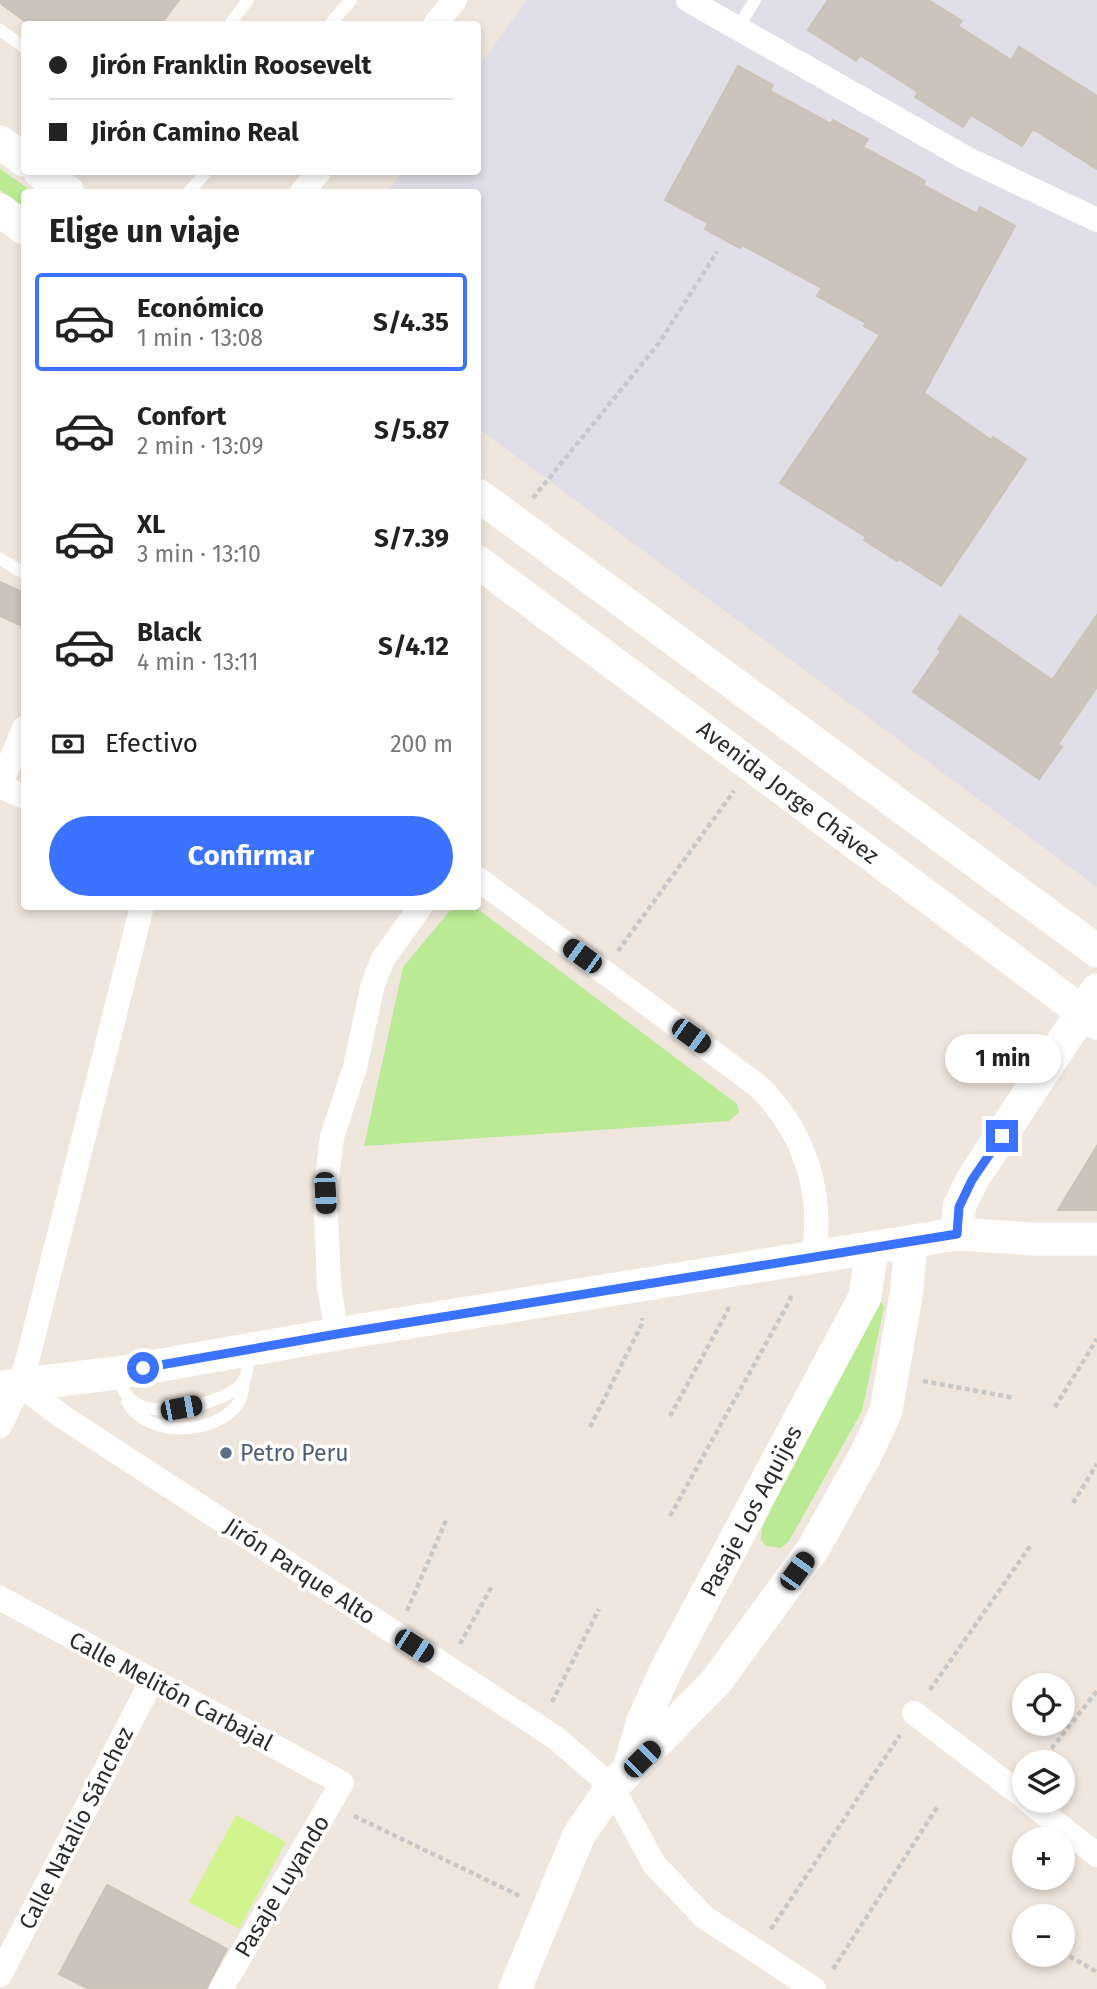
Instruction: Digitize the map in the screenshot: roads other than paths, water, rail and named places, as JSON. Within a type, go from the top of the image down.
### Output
[{"type":"street","points":[[438,21],[455,0]]},
{"type":"street","points":[[688,0],[966,158],[1097,220]]},
{"type":"street","points":[[0,142],[21,158]]},
{"type":"street","points":[[44,175],[64,189]]},
{"type":"street","points":[[305,189],[316,175]]},
{"type":"street","points":[[0,210],[21,226]]},
{"type":"street","points":[[481,497],[1097,951]]},
{"type":"street","name":"Avenida Jorge Chávez","points":[[481,564],[752,765],[1092,1008]]},
{"type":"street","points":[[21,735],[0,786],[21,796]]},
{"type":"street","points":[[481,881],[757,1085],[777,1104],[798,1138],[813,1186],[817,1221],[802,1259]]},
{"type":"street","points":[[0,1426],[141,910]]},
{"type":"street","points":[[337,1334],[329,1286],[325,1193],[331,1137],[355,1067],[373,984],[383,959],[418,910]]},
{"type":"street","points":[[957,1234],[959,1207],[972,1180],[1092,1008]]},
{"type":"street","points":[[10,1386],[119,1381],[246,1365],[337,1334],[957,1234],[1032,1239],[1097,1239]]},
{"type":"street","name":"Pasaje Los Aquijes","points":[[515,1989],[579,1835],[620,1780],[715,1683],[813,1549],[866,1454],[886,1411],[907,1289],[911,1242]]},
{"type":"street","name":"Pasaje Los Aquijes","points":[[620,1780],[666,1670],[865,1297],[872,1248]]},
{"type":"street","name":"Jirón Parque Alto","points":[[10,1386],[397,1634],[539,1727],[584,1760],[620,1780],[654,1864],[704,1917],[821,1983]]},
{"type":"street","name":"Calle Melitón Carbajal","points":[[0,1598],[342,1783]]},
{"type":"street","name":"Calle Natalio Sánchez","points":[[0,1975],[151,1682]]},
{"type":"street","points":[[914,1713],[1012,1788]]},
{"type":"street","name":"Pasaje Luyando","points":[[221,1989],[342,1783]]},
{"type":"street","points":[[1043,1813],[1097,1855]]},
{"type":"lane","points":[[232,21],[248,0]]},
{"type":"lane","points":[[333,21],[351,0]]},
{"type":"lane","points":[[737,29],[755,0]]},
{"type":"lane","points":[[0,30],[21,45]]},
{"type":"lane","points":[[192,189],[203,175]]},
{"type":"lane","points":[[0,559],[21,571]]},
{"type":"lane","points":[[119,1381],[139,1406],[153,1409],[181,1408],[218,1400],[246,1365]]},
{"type":"lane","points":[[119,1381],[128,1406],[140,1418],[155,1425],[191,1427],[219,1418],[237,1405],[242,1395],[246,1365]]},
{"type":"place","name":"Petro Peru","points":[[226,1453]]}]
